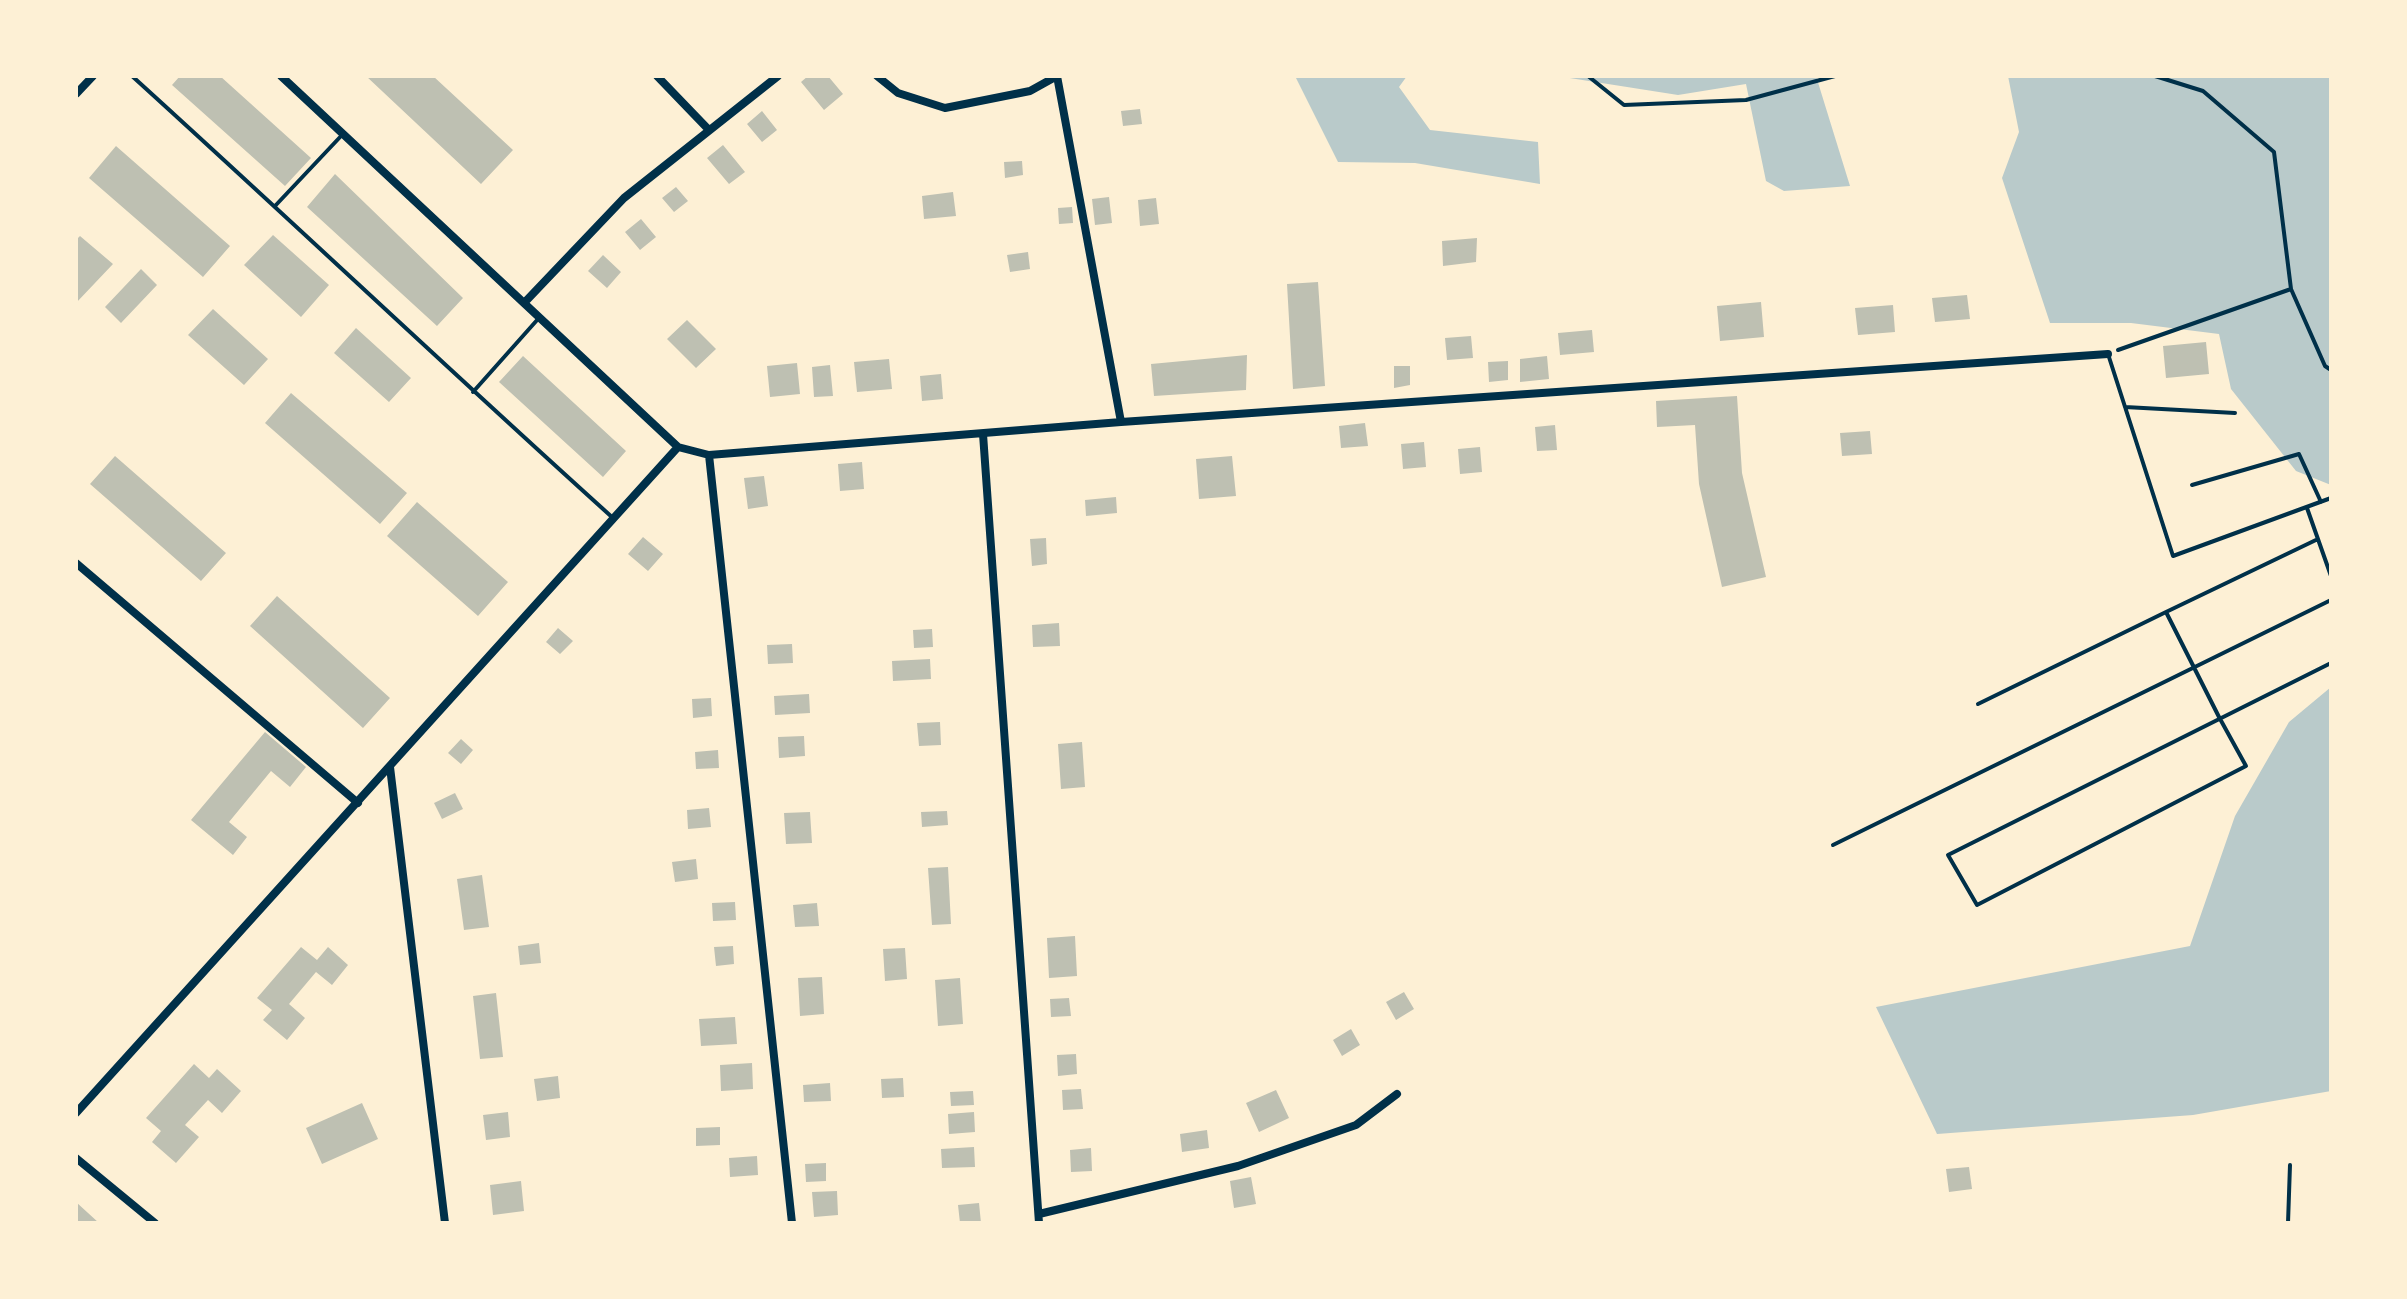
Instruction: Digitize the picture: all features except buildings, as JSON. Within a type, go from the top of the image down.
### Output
[{"type":"street","points":[[76,94],[93,76]]},
{"type":"street","points":[[281,76],[678,447],[709,455],[1121,422],[2108,354]]},
{"type":"street","points":[[657,76],[709,130]]},
{"type":"street","points":[[525,302],[624,198],[778,76]]},
{"type":"street","points":[[877,76],[898,93],[945,108],[1030,91],[1057,76],[1121,422]]},
{"type":"street","points":[[983,434],[1039,1218],[1238,1166],[1356,1125],[1397,1094]]},
{"type":"street","points":[[76,1113],[678,447]]},
{"type":"street","points":[[709,455],[792,1223]]},
{"type":"street","points":[[76,563],[358,803]]},
{"type":"street","points":[[390,767],[445,1223]]},
{"type":"street","points":[[76,1158],[155,1223]]},
{"type":"lane","points":[[132,76],[614,519]]},
{"type":"lane","points":[[275,206],[343,134]]},
{"type":"lane","points":[[473,392],[540,316]]},
{"type":"lane","points":[[2108,354],[2173,556],[2331,498]]},
{"type":"lane","points":[[2125,407],[2235,413]]},
{"type":"lane","points":[[2192,485],[2299,454],[2321,502]]},
{"type":"lane","points":[[2307,508],[2331,576]]},
{"type":"lane","points":[[1978,704],[2318,539]]},
{"type":"lane","points":[[1833,845],[2331,600]]},
{"type":"lane","points":[[2166,612],[2219,717],[2246,766],[1977,905],[1948,855],[2219,717],[2331,663]]},
{"type":"lane","points":[[2288,1223],[2290,1165]]},
{"type":"path","points":[[1588,76],[1624,105],[1637,105],[1746,100],[1835,76]]},
{"type":"path","points":[[2155,76],[2203,91],[2274,152],[2291,289],[2325,366],[2331,370]]},
{"type":"path","points":[[2108,354],[2291,289]]},
{"type":"shaded area","points":[[1295,76],[1407,76],[1399,87],[1430,130],[1538,142],[1540,184],[1415,163],[1338,162]]},
{"type":"shaded area","points":[[1557,76],[1816,76],[1850,186],[1784,191],[1766,181],[1746,84],[1678,95]]},
{"type":"shaded area","points":[[2008,76],[2331,76],[2331,485],[2296,471],[2231,389],[2219,334],[2131,323],[2050,323],[2002,178],[2019,132]]},
{"type":"shaded area","points":[[2331,687],[2331,1091],[2193,1115],[1937,1134],[1876,1007],[2190,946],[2235,816],[2289,722]]}]
